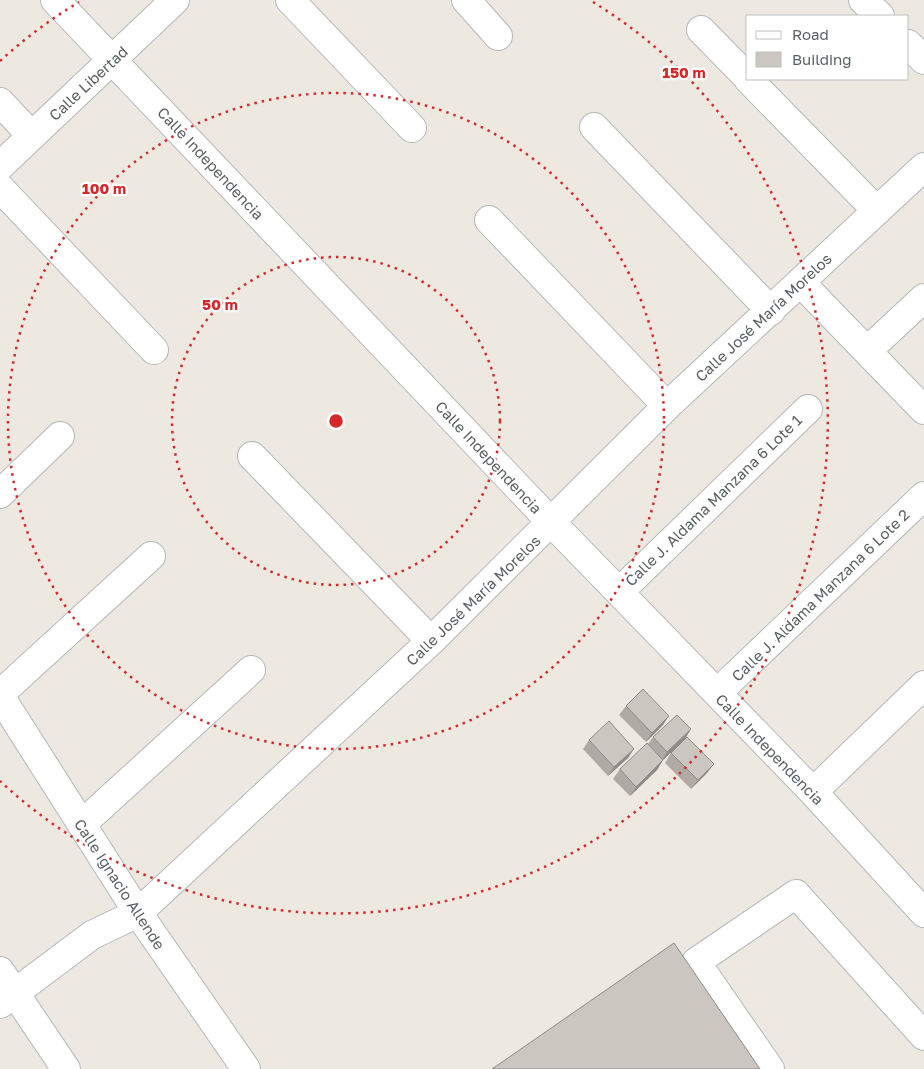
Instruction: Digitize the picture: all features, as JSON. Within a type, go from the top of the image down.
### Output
[{"type":"street","name":"Calle Independencia","points":[[55,0],[618,592],[813,792],[924,913]]},
{"type":"street","name":"Calle Libertad","points":[[0,166],[175,0]]},
{"type":"street","points":[[290,0],[412,128]]},
{"type":"street","points":[[466,0],[498,36]]},
{"type":"street","points":[[863,0],[879,15]]},
{"type":"street","points":[[701,30],[746,77]]},
{"type":"street","points":[[909,45],[924,60]]},
{"type":"street","points":[[749,80],[877,211]]},
{"type":"street","points":[[0,102],[32,136]]},
{"type":"street","points":[[594,127],[771,311]]},
{"type":"street","name":"Calle José María Morelos","points":[[8,999],[92,935],[138,913],[431,641],[552,523],[666,406],[924,168]]},
{"type":"street","points":[[0,188],[154,350]]},
{"type":"street","points":[[488,220],[666,406]]},
{"type":"street","points":[[801,283],[924,410]]},
{"type":"street","points":[[867,351],[924,298]]},
{"type":"street","name":"Calle J. Aldama Manzana 6 Lote 1","points":[[618,592],[808,409]]},
{"type":"street","points":[[0,494],[60,436]]},
{"type":"street","points":[[252,456],[431,641]]},
{"type":"street","name":"Calle J. Aldama Manzana 6 Lote 2","points":[[717,693],[924,496]]},
{"type":"street","points":[[0,695],[150,556]]},
{"type":"street","points":[[82,824],[251,670]]},
{"type":"street","points":[[813,792],[924,685]]},
{"type":"street","name":"Calle Ignacio Allende","points":[[0,695],[138,913],[246,1069]]},
{"type":"street","points":[[770,1069],[696,962],[796,894],[924,1036]]},
{"type":"street","points":[[0,971],[8,999],[66,1069]]},
{"type":"building","points":[[643,689],[669,716],[652,733],[626,706]]},
{"type":"building","points":[[677,715],[691,729],[667,752],[653,737]]},
{"type":"building","points":[[609,721],[634,749],[614,767],[589,740]]},
{"type":"building","points":[[687,737],[714,764],[698,780],[671,753]]},
{"type":"building","points":[[647,743],[663,760],[636,787],[620,769]]},
{"type":"building","points":[[674,943],[760,1069],[492,1069]]}]
